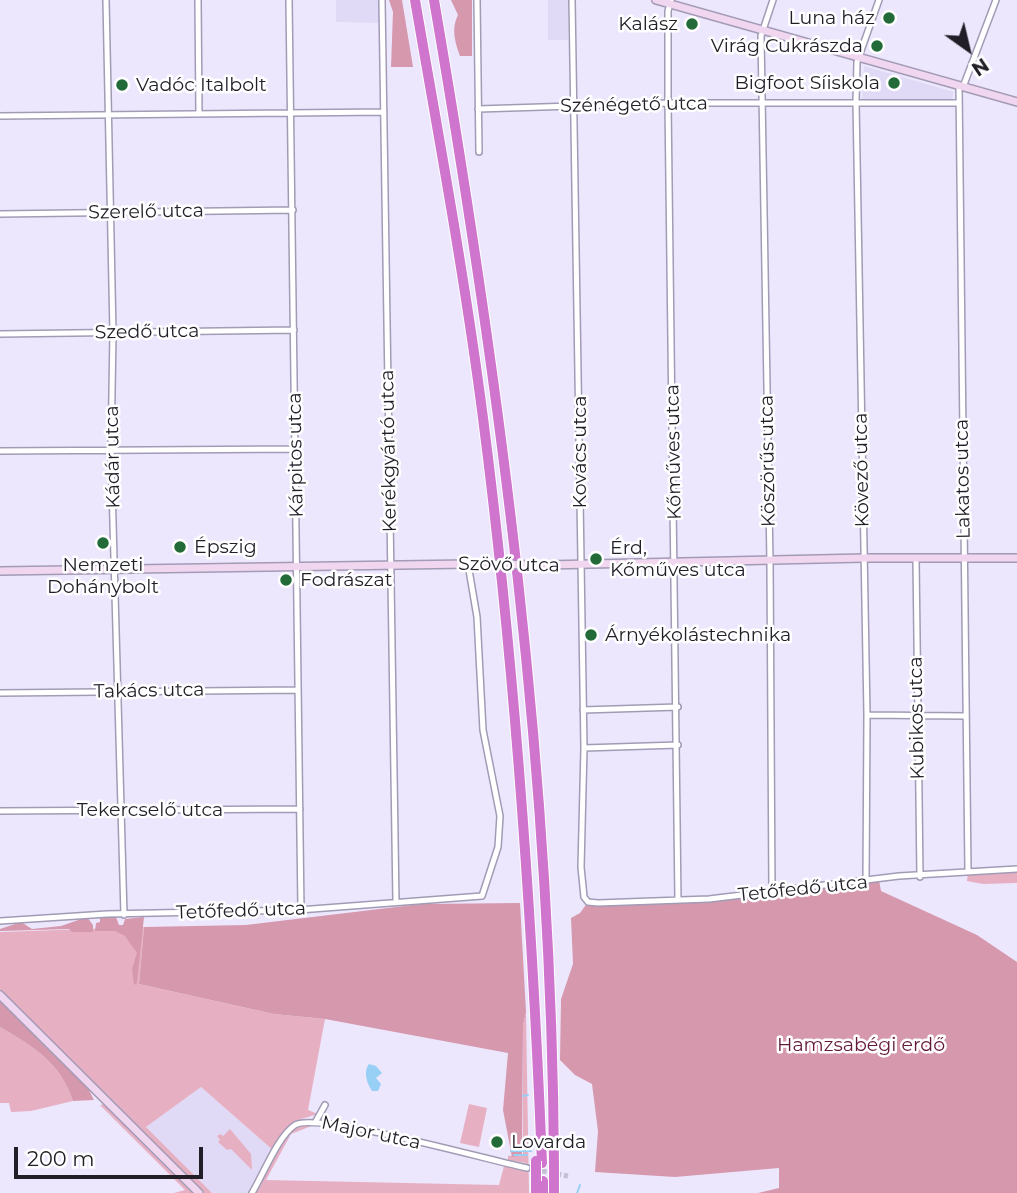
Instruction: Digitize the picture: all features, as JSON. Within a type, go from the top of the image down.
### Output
[{"type":"highway","points":[[415,0],[453,217],[494,505],[523,800],[539,1106],[539,1162],[544,1181],[543,1193]]},
{"type":"highway","points":[[434,0],[487,320],[505,457],[526,660],[553,1062],[554,1166],[536,1193]]},
{"type":"highway","points":[[544,1181],[554,1193]]},
{"type":"street","name":"Kádár utca","points":[[106,0],[108,212],[113,333],[111,451],[124,915]]},
{"type":"street","points":[[198,0],[199,114]]},
{"type":"street","name":"Kárpitos utca","points":[[289,0],[301,910]]},
{"type":"street","name":"Kerékgyártó utca","points":[[382,0],[396,902]]},
{"type":"street","points":[[477,0],[479,152]]},
{"type":"street","name":"Kovács utca","points":[[572,0],[584,748],[581,867],[582,892],[588,902]]},
{"type":"street","points":[[656,0],[671,2],[1017,102]]},
{"type":"street","points":[[761,30],[773,0]]},
{"type":"street","name":"Kövező utca","points":[[866,882],[867,715],[856,102],[859,58],[879,0]]},
{"type":"street","name":"Lakatos utca","points":[[968,871],[958,103],[961,86],[996,0]]},
{"type":"street","name":"Kőműves utca","points":[[671,2],[668,103],[678,707],[678,900]]},
{"type":"street","name":"Köszörűs utca","points":[[761,30],[770,562],[772,893]]},
{"type":"street","name":"Szénégető utca","points":[[478,108],[668,103],[958,103]]},
{"type":"street","points":[[0,116],[384,112]]},
{"type":"street","name":"Szerelő utca","points":[[0,214],[293,210]]},
{"type":"street","name":"Szedő utca","points":[[0,334],[294,330]]},
{"type":"street","points":[[0,451],[296,449]]},
{"type":"street","name":"Szövő utca","points":[[0,571],[468,564],[581,566],[864,558],[1017,558]]},
{"type":"street","name":"Kubikos utca","points":[[916,559],[920,877]]},
{"type":"street","name":"Tetőfedő utca","points":[[0,921],[301,910],[482,896],[498,847],[500,816],[483,730],[477,617],[468,564]]},
{"type":"street","name":"Takács utca","points":[[0,693],[298,690]]},
{"type":"street","points":[[583,710],[678,707]]},
{"type":"street","points":[[867,715],[965,716]]},
{"type":"street","points":[[584,748],[678,745]]},
{"type":"street","name":"Tekercselő utca","points":[[0,811],[300,809]]},
{"type":"street","name":"Tetőfedő utca","points":[[588,902],[678,900],[772,893],[968,871],[1017,869]]},
{"type":"street","points":[[0,995],[199,1193]]},
{"type":"street","points":[[316,1121],[325,1105]]},
{"type":"street","name":"Major utca","points":[[252,1193],[287,1131],[301,1122],[316,1121],[527,1168]]},
{"type":"shaded area","points":[[336,0],[379,0],[379,23],[336,22]]},
{"type":"shaded area","points":[[548,0],[568,0],[568,40],[548,40]]},
{"type":"shaded area","name":"Bigfoot Síiskola","points":[[864,66],[954,92],[952,99],[862,99]]},
{"type":"shaded area","points":[[1017,869],[1017,883],[983,884],[967,881],[968,871]]},
{"type":"shaded area","points":[[144,927],[139,984],[274,1014],[325,1019],[308,1110],[318,1114],[298,1120],[286,1130],[274,1151],[201,1087],[146,1127],[212,1193],[204,1193],[0,991],[0,932]]},
{"type":"shaded area","points":[[526,1012],[529,1193],[254,1193],[286,1135],[297,1126],[314,1125],[291,1134],[266,1180],[499,1185],[504,1166],[526,1171],[526,1163],[508,1160],[508,1156],[523,1154],[523,1025]]},
{"type":"shaded area","points":[[0,1027],[35,1049],[53,1066],[68,1087],[73,1101],[31,1111],[11,1112],[9,1103],[0,1103]]},
{"type":"shaded area","points":[[201,1087],[274,1151],[249,1193],[212,1193],[146,1127]]},
{"type":"shaded area","points":[[105,1104],[195,1193],[174,1193],[185,1190],[100,1105]]},
{"type":"shaded area","points":[[469,1104],[487,1108],[479,1147],[460,1143]]},
{"type":"shaded area","points":[[230,1129],[251,1154],[252,1170],[231,1149],[227,1150],[218,1142],[220,1140],[217,1136],[223,1136]]},
{"type":"green space","points":[[389,0],[402,0],[413,67],[391,67],[393,12]]},
{"type":"green space","points":[[451,0],[472,0],[472,56],[460,56],[454,30],[458,15]]},
{"type":"green space","name":"Hamzsabégi erdő","points":[[879,880],[881,891],[977,935],[1017,962],[1017,1193],[758,1193],[779,1188],[779,1168],[675,1177],[595,1172],[598,1131],[592,1084],[575,1075],[560,1060],[561,999],[573,964],[571,918],[580,913],[588,902],[678,900]]},
{"type":"green space","points":[[520,903],[526,1012],[523,1025],[522,1155],[512,1157],[503,1110],[508,1053],[325,1019],[274,1014],[139,984],[144,927],[246,925],[421,904]]},
{"type":"green space","points":[[87,917],[93,925],[93,932],[72,932],[69,929],[0,931],[21,922],[32,929],[61,926]]},
{"type":"green space","points":[[100,917],[116,917],[119,925],[123,925],[125,919],[144,917],[137,983],[134,985],[132,969],[137,953],[125,936],[115,931],[95,931]]},
{"type":"green space","points":[[0,999],[87,1086],[94,1100],[73,1101],[68,1087],[53,1066],[35,1049],[0,1027]]},
{"type":"water","points":[[369,1064],[376,1066],[382,1073],[376,1078],[381,1084],[378,1091],[372,1091],[367,1081],[366,1070]]},
{"type":"waterway","points":[[523,1096],[528,1095]]},
{"type":"waterway","points":[[511,1151],[531,1151]]},
{"type":"waterway","points":[[514,1155],[527,1155]]},
{"type":"waterway","points":[[577,1193],[580,1185]]},
{"type":"tunnel","points":[[527,1168],[568,1176]]},
{"type":"place","name":"Luna ház","points":[[889,18]]},
{"type":"place","name":"Kalász","points":[[692,24]]},
{"type":"place","name":"Virág Cukrászda","points":[[877,46]]},
{"type":"place","name":"Bigfoot Síiskola","points":[[894,83]]},
{"type":"place","name":"Vadóc Italbolt","points":[[122,85]]},
{"type":"place","name":"Nemzeti Dohánybolt","points":[[103,543]]},
{"type":"place","name":"Épszig","points":[[180,547]]},
{"type":"place","name":"Érd, Kőműves utca","points":[[596,559]]},
{"type":"place","name":"Fodrászat","points":[[286,580]]},
{"type":"place","name":"Árnyékolástechnika","points":[[591,635]]},
{"type":"place","name":"Lovarda","points":[[497,1142]]}]
